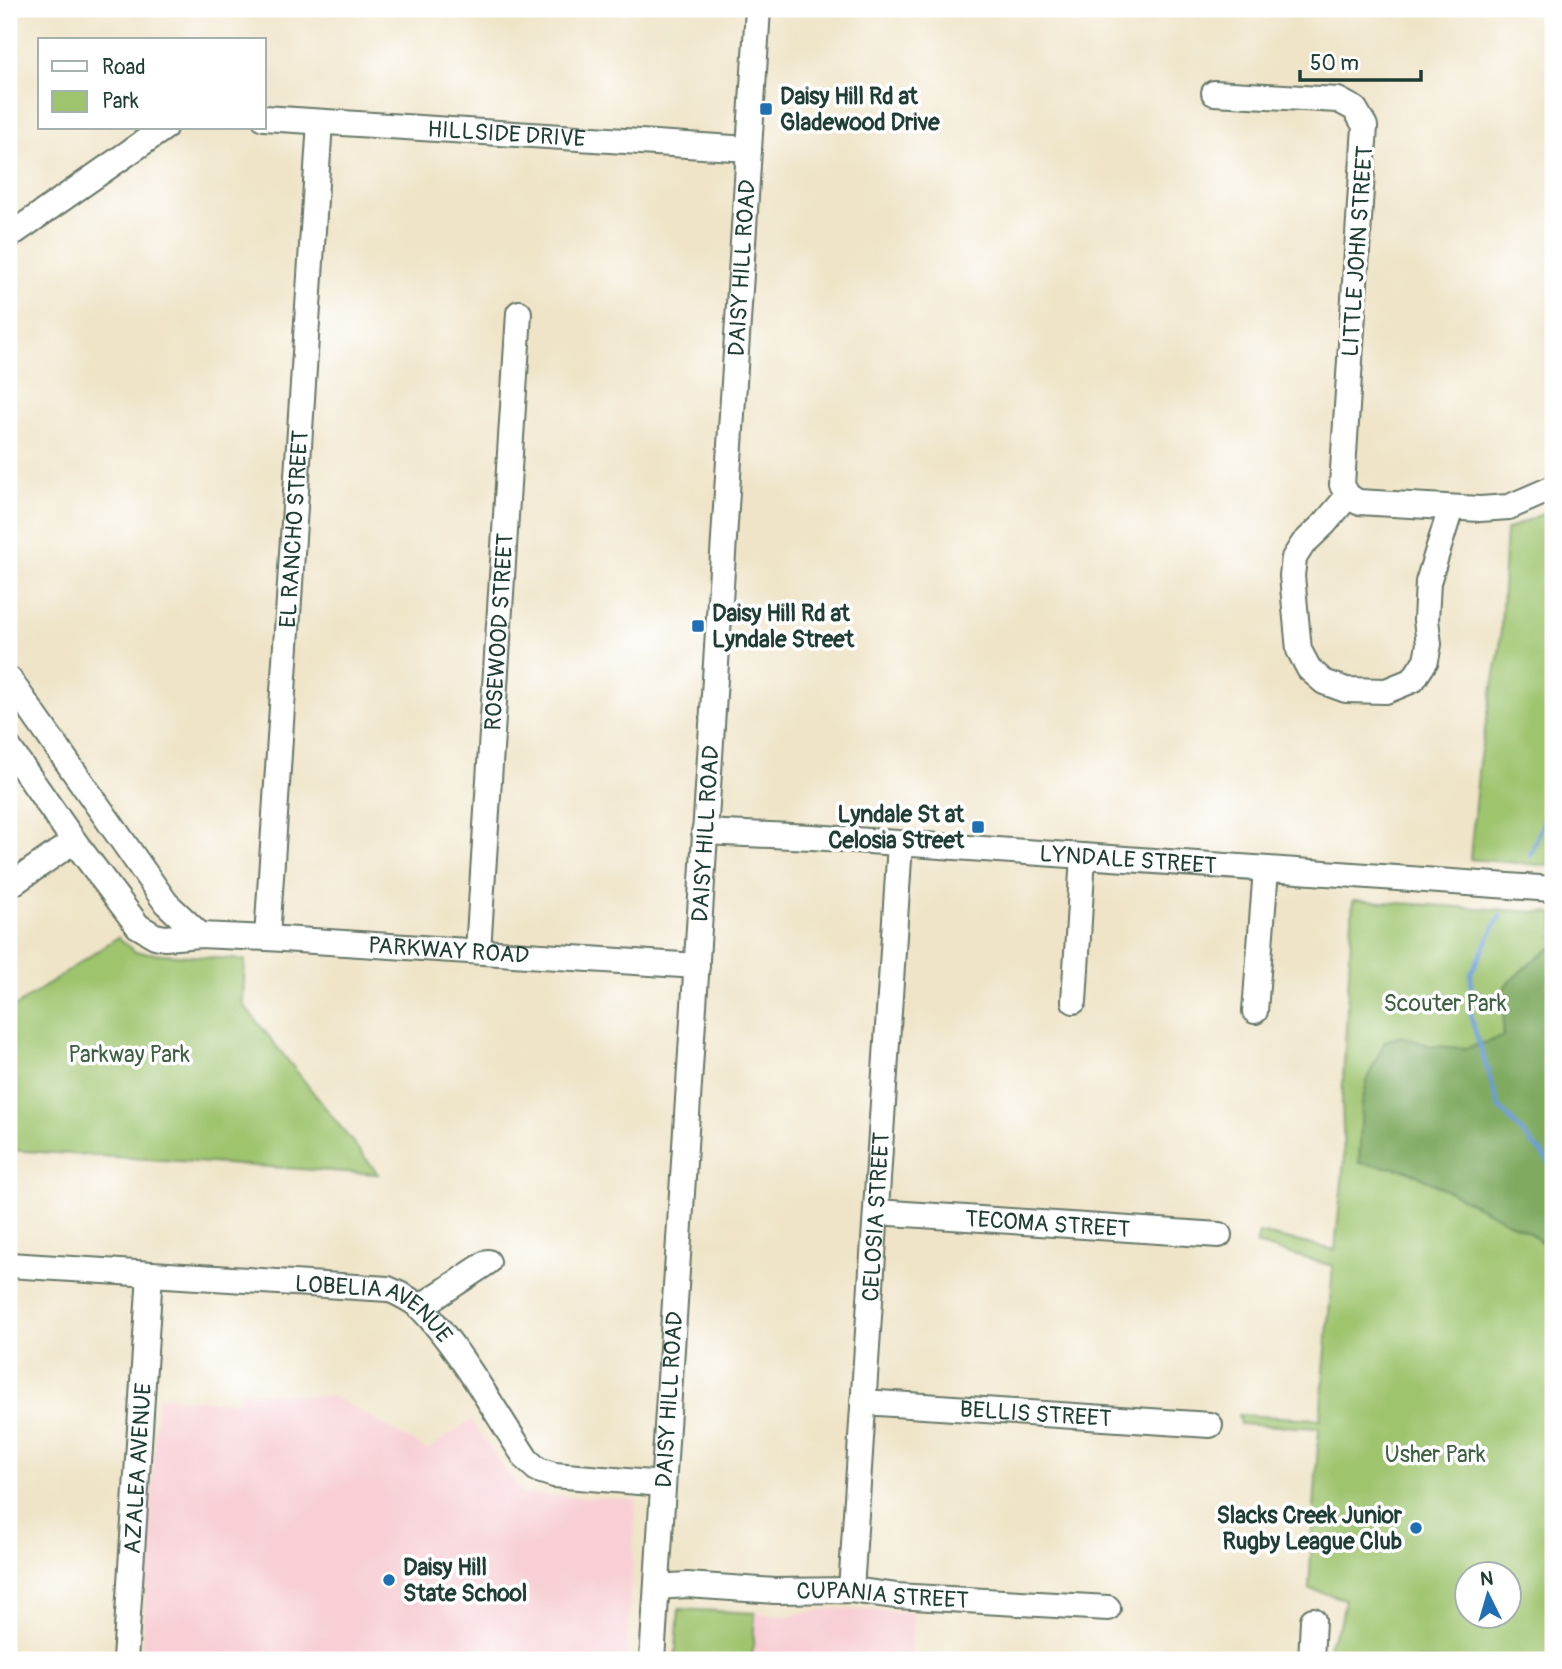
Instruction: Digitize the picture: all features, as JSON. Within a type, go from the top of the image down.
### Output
[{"type":"street","name":"DAISY HILL ROAD","points":[[652,1660],[758,9]]},
{"type":"street","name":"LITTLE JOHN STREET","points":[[1214,93],[1338,100],[1355,108],[1365,126],[1342,485],[1348,496]]},
{"type":"street","name":"HILLSIDE DRIVE","points":[[266,118],[749,149]]},
{"type":"street","name":"EL RANCHO STREET","points":[[267,938],[320,122]]},
{"type":"street","points":[[9,236],[161,130]]},
{"type":"street","name":"ROSEWOOD STREET","points":[[478,951],[519,313]]},
{"type":"street","points":[[1451,508],[1429,582],[1426,620],[1429,644],[1426,660],[1413,681],[1385,691],[1346,690],[1324,682],[1308,669],[1299,650],[1292,576],[1294,558],[1303,544],[1348,496],[1358,502],[1480,509],[1509,507],[1553,488]]},
{"type":"street","points":[[9,679],[166,903],[200,935]]},
{"type":"street","name":"PARKWAY ROAD","points":[[9,748],[138,926],[155,936],[267,938],[697,966]]},
{"type":"street","name":"LYNDALE STREET","points":[[704,832],[1553,889]]},
{"type":"street","points":[[9,886],[74,841]]},
{"type":"street","name":"CELOSIA STREET","points":[[852,1590],[900,844]]},
{"type":"street","points":[[1074,1001],[1083,856]]},
{"type":"street","points":[[1255,1011],[1266,869]]},
{"type":"street","name":"TECOMA STREET","points":[[876,1212],[1219,1235]]},
{"type":"street","points":[[420,1307],[488,1262]]},
{"type":"street","name":"LOBELIA AVENUE","points":[[9,1265],[388,1289],[407,1297],[420,1307],[450,1345],[527,1460],[538,1470],[554,1475],[663,1484]]},
{"type":"street","name":"AZALEA AVENUE","points":[[125,1660],[150,1274]]},
{"type":"street","name":"BELLIS STREET","points":[[863,1402],[1210,1425]]},
{"type":"street","name":"CUPANIA STREET","points":[[657,1587],[687,1585],[775,1591],[852,1590],[897,1596],[1108,1608]]},
{"type":"street","points":[[1311,1660],[1313,1620]]},
{"type":"shaded area","name":"Daisy Hill State School","points":[[240,1392],[335,1397],[427,1450],[471,1420],[522,1494],[636,1500],[626,1660],[141,1660],[157,1397],[239,1402]]},
{"type":"shaded area","points":[[831,1608],[914,1613],[910,1660],[752,1660],[755,1613],[787,1616]]},
{"type":"green space","points":[[1553,509],[1553,866],[1470,859],[1479,762],[1500,647],[1506,530]]},
{"type":"green space","name":"Usher Park","points":[[1353,900],[1553,913],[1553,1660],[1327,1660],[1329,1643],[1341,1622],[1345,1599],[1309,1589],[1319,1428],[1240,1424],[1238,1415],[1320,1419],[1333,1266],[1256,1244],[1259,1233],[1335,1250],[1344,1161],[1342,1100]]},
{"type":"green space","name":"Parkway Park","points":[[118,937],[135,952],[245,960],[243,1004],[378,1174],[9,1150],[9,1011]]},
{"type":"green space","points":[[1553,947],[1553,1251],[1528,1232],[1407,1170],[1359,1163],[1362,1104],[1368,1077],[1385,1041],[1401,1036],[1431,1046],[1467,1048],[1503,1037],[1505,986],[1531,962]]},
{"type":"green space","points":[[679,1609],[755,1613],[752,1660],[675,1660]]},
{"type":"waterway","points":[[1530,856],[1553,798]]},
{"type":"waterway","points":[[1500,916],[1471,973],[1471,1018],[1499,1107],[1553,1166]]},
{"type":"place","name":"Daisy Hill Rd at Gladewood Drive","points":[[766,109]]},
{"type":"place","name":"Daisy Hill Rd at Lyndale Street","points":[[698,626]]},
{"type":"place","name":"Lyndale St at Celosia Street","points":[[978,827]]},
{"type":"place","name":"Slacks Creek Junior Rugby League Club","points":[[1416,1528]]},
{"type":"place","name":"Daisy Hill State School","points":[[389,1580]]},
{"type":"park label","name":"Scouter Park","points":[[1445,1003]]}]
